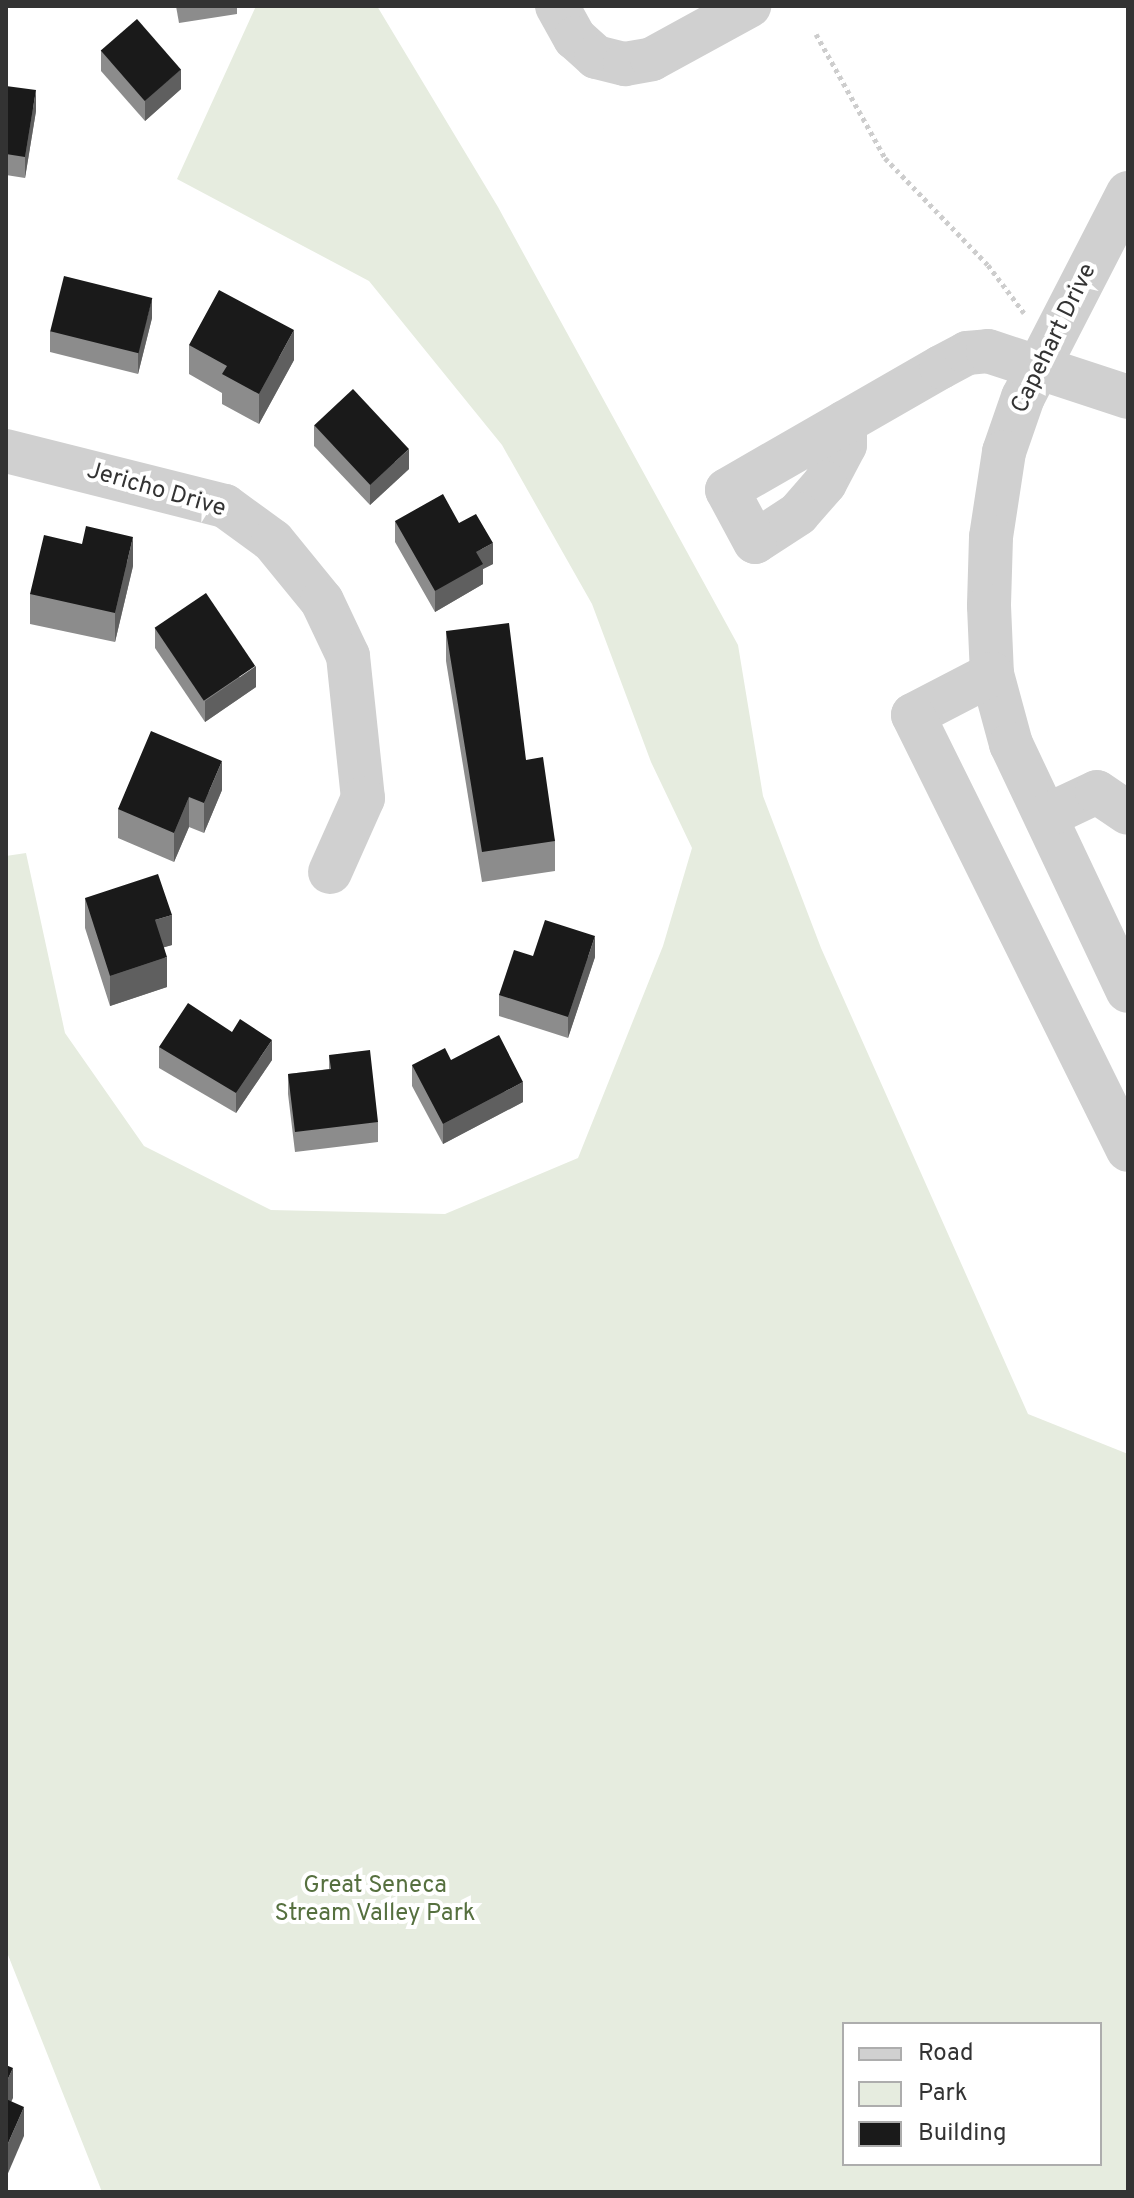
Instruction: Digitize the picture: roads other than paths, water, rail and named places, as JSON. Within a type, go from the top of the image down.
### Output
[{"type":"street","points":[[557,6],[575,38],[596,57],[625,64],[652,59],[749,6]]},
{"type":"street","name":"Capehart Drive","points":[[1128,193],[1037,368],[1004,452],[991,537],[992,674],[1011,744],[1128,991]]},
{"type":"street","points":[[845,422],[967,353],[988,351],[1128,397]]},
{"type":"street","name":"Jericho Drive","points":[[6,451],[225,506],[273,541],[322,601],[348,656],[363,798],[330,872]]},
{"type":"street","points":[[992,674],[913,715],[1128,1150]]},
{"type":"street","points":[[1046,816],[1097,792],[1128,813]]},
{"type":"park label","name":"Great Seneca Stream Valley Park","points":[[375,1901]]}]
